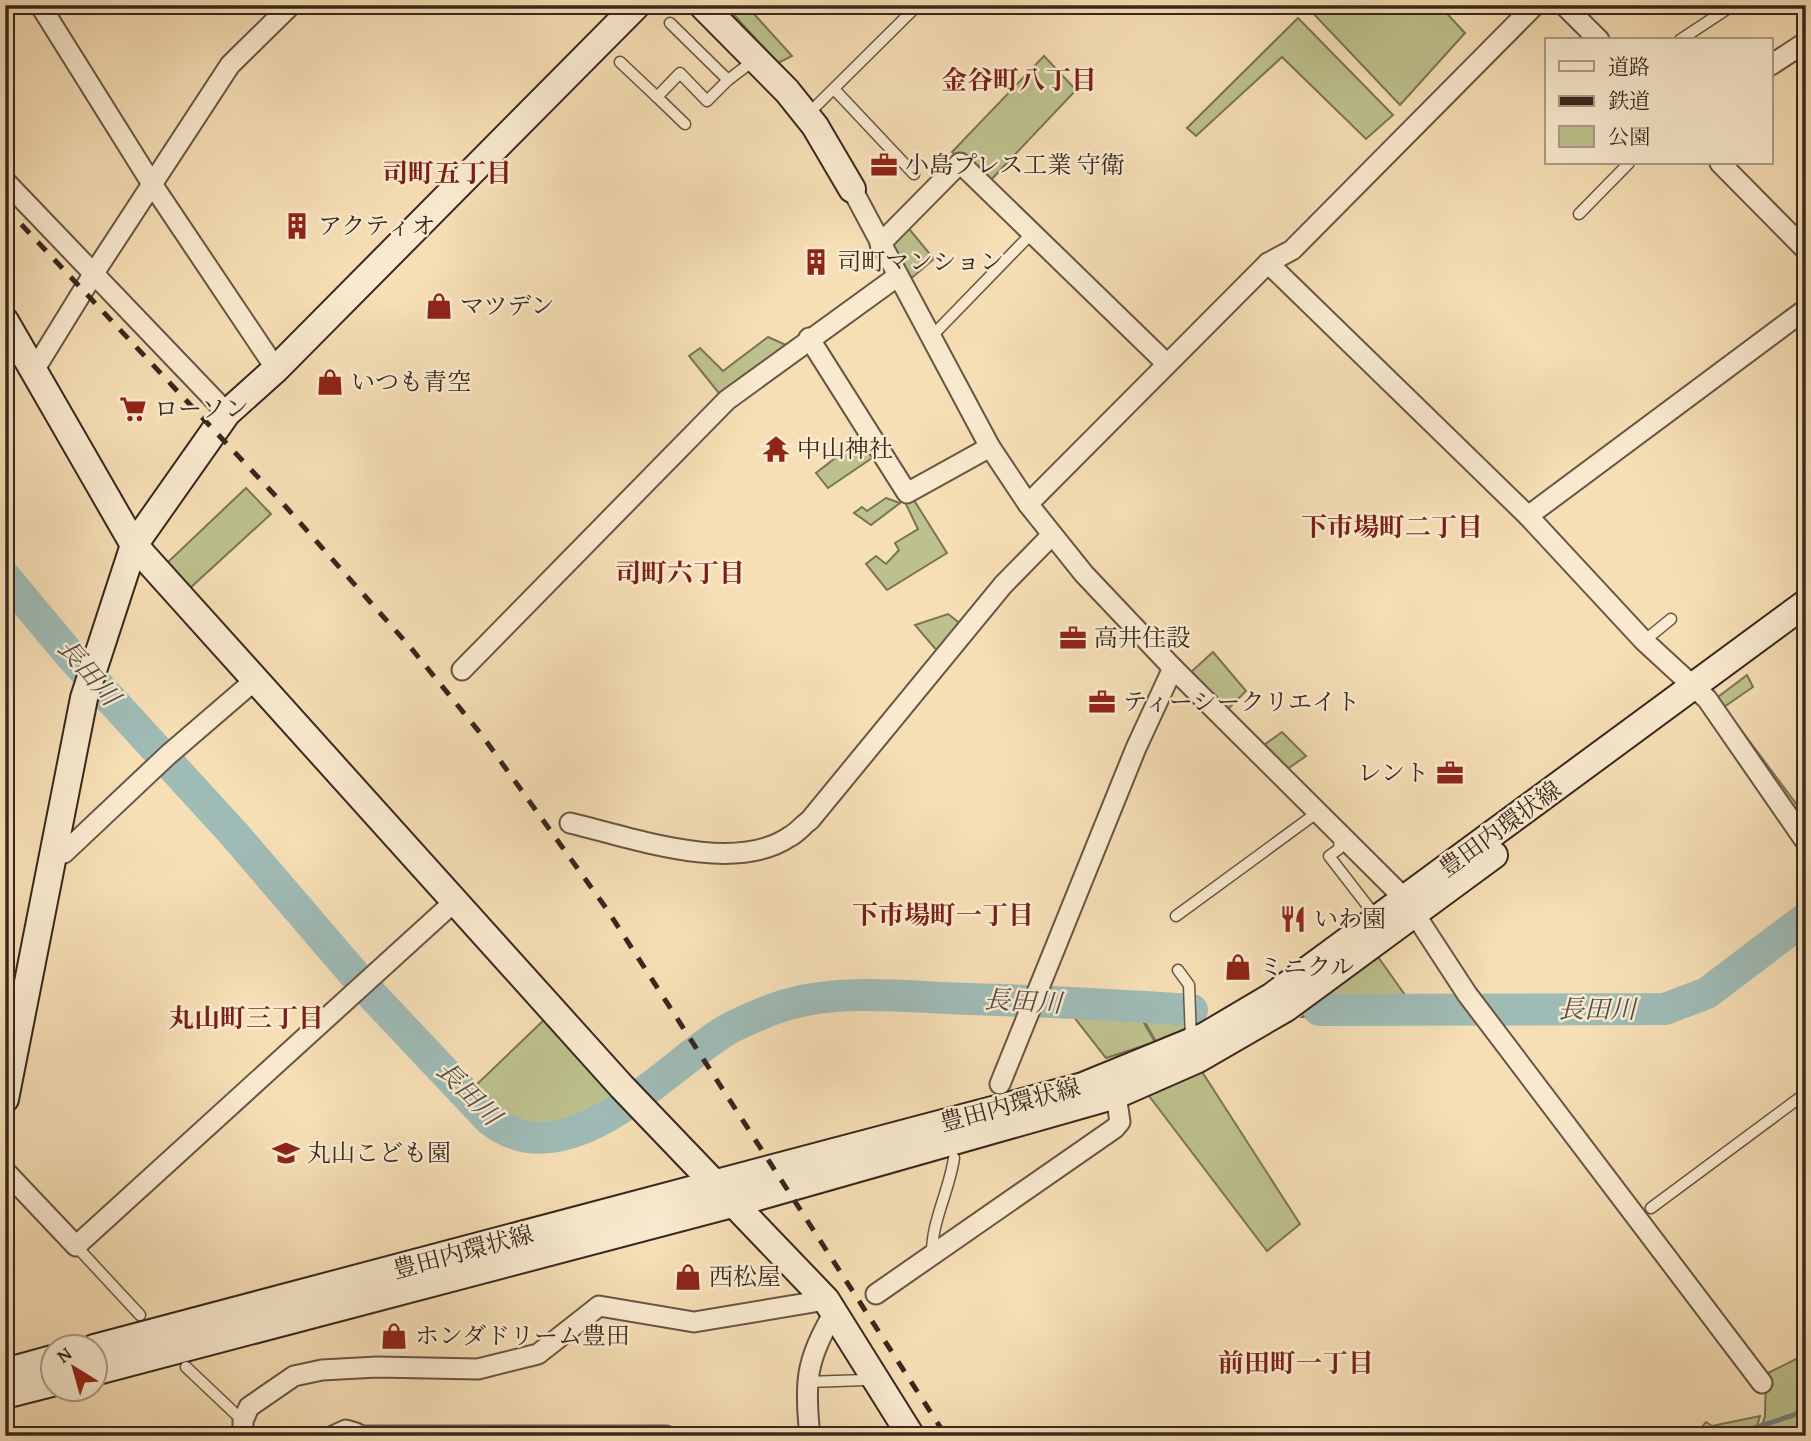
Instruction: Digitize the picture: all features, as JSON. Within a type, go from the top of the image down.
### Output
[{"type":"street","points":[[40,5],[152,184],[276,369]]},
{"type":"street","points":[[33,372],[94,273],[230,65],[291,5]]},
{"type":"street","points":[[5,1099],[91,677],[134,545],[227,414],[276,369],[637,5]]},
{"type":"street","points":[[702,5],[757,59],[807,116],[852,189],[990,447],[1052,535],[1084,574],[1172,668],[1410,907],[1466,994],[1762,1383]]},
{"type":"street","points":[[1028,503],[1268,263],[1293,250],[1535,5]]},
{"type":"street","points":[[1564,5],[1597,38]]},
{"type":"street","points":[[1772,64],[1806,42]]},
{"type":"street","points":[[880,244],[960,163],[1167,364]]},
{"type":"street","points":[[1721,164],[1806,250]]},
{"type":"street","points":[[5,181],[227,414]]},
{"type":"street","points":[[1268,263],[1528,516],[1644,641],[1700,693],[1806,842]]},
{"type":"street","points":[[462,670],[727,400],[898,275]]},
{"type":"street","points":[[1528,516],[1806,309]]},
{"type":"street","points":[[5,321],[134,545],[642,1109],[830,1306],[911,1436]]},
{"type":"street","points":[[809,338],[907,493],[990,447]]},
{"type":"street","points":[[570,823],[699,852],[748,853],[789,838],[810,820],[962,634],[1052,535]]},
{"type":"street","name":"豊田内環状線","points":[[108,1345],[726,1194],[1116,1095],[1198,1059],[1257,1027],[1410,907],[1700,693],[1806,603]]},
{"type":"street","name":"豊田内環状線","points":[[1700,693],[1806,626]]},
{"type":"street","points":[[1000,1084],[1136,748],[1172,668]]},
{"type":"street","points":[[54,851],[64,853],[162,760],[254,681]]},
{"type":"street","points":[[5,1171],[76,1247],[454,902]]},
{"type":"street","name":"豊田内環状線","points":[[108,1368],[726,1194],[1083,1086],[1271,996],[1378,919],[1410,907]]},
{"type":"street","points":[[876,1294],[1115,1128],[1120,1122],[1116,1095]]},
{"type":"street","points":[[243,1428],[249,1407],[294,1377],[322,1370],[478,1369],[538,1354],[599,1306],[694,1322],[830,1306]]},
{"type":"street","points":[[810,1436],[806,1382],[811,1356],[830,1306]]},
{"type":"street","points":[[5,1372],[38,1363]]},
{"type":"street","points":[[5,1395],[38,1387]]},
{"type":"street","points":[[333,1436],[346,1430],[356,1435],[656,1435]]},
{"type":"lane","points":[[807,116],[918,5]]},
{"type":"lane","points":[[1683,38],[1733,5]]},
{"type":"lane","points":[[670,23],[728,80]]},
{"type":"lane","points":[[657,97],[680,73],[707,101],[728,80],[757,59]]},
{"type":"lane","points":[[620,62],[685,124]]},
{"type":"lane","points":[[834,89],[914,174]]},
{"type":"lane","points":[[1579,214],[1628,164]]},
{"type":"lane","points":[[932,336],[1032,233]]},
{"type":"lane","points":[[1644,641],[1671,619]]},
{"type":"lane","points":[[1176,916],[1318,812]]},
{"type":"lane","points":[[1340,835],[1339,849],[1329,856],[1378,919]]},
{"type":"lane","points":[[1178,971],[1189,985],[1191,1036]]},
{"type":"lane","points":[[1651,1208],[1806,1093]]},
{"type":"lane","points":[[932,1256],[931,1237],[954,1158]]},
{"type":"lane","points":[[76,1247],[141,1315]]},
{"type":"lane","points":[[186,1367],[243,1428]]},
{"type":"lane","points":[[806,1382],[866,1380]]},
{"type":"green space","points":[[725,5],[746,5],[792,56],[778,63]]},
{"type":"green space","points":[[1312,5],[1439,5],[1465,33],[1400,105],[1309,9]]},
{"type":"green space","points":[[1298,18],[1393,115],[1366,139],[1282,57],[1196,136],[1187,128]]},
{"type":"green space","points":[[1044,56],[1076,90],[988,183],[952,152]]},
{"type":"green space","points":[[905,224],[934,259],[907,282],[887,243]]},
{"type":"green space","points":[[768,337],[786,345],[722,397],[689,356],[700,348],[723,371]]},
{"type":"green space","points":[[869,432],[881,452],[828,488],[816,473]]},
{"type":"green space","points":[[246,488],[271,514],[189,589],[168,562]]},
{"type":"green space","points":[[912,497],[947,553],[887,590],[866,564],[876,556],[886,564],[899,550],[895,543],[918,529],[903,498]]},
{"type":"green space","points":[[886,498],[900,503],[871,525],[854,513],[862,507],[867,511]]},
{"type":"green space","points":[[948,614],[962,625],[938,652],[915,625]]},
{"type":"green space","points":[[1213,652],[1246,691],[1225,712],[1191,672]]},
{"type":"green space","points":[[1747,675],[1753,687],[1724,707],[1806,817],[1806,833],[1714,700]]},
{"type":"green space","points":[[1282,732],[1306,756],[1286,770],[1264,745]]},
{"type":"green space","points":[[1376,954],[1405,995],[1467,999],[1476,1017],[1302,1017]]},
{"type":"green space","points":[[1137,1011],[1155,1042],[1106,1058],[1070,1012]]},
{"type":"green space","points":[[1140,1013],[1185,1015],[1188,1029],[1156,1042]]},
{"type":"green space","points":[[547,1017],[618,1099],[579,1122],[535,1126],[505,1122],[472,1089]]},
{"type":"green space","points":[[1199,1067],[1300,1224],[1267,1251],[1146,1092]]},
{"type":"green space","points":[[1806,1354],[1806,1436],[1760,1436],[1771,1430],[1760,1432],[1765,1416],[1766,1374]]},
{"type":"green space","points":[[1760,1416],[1754,1436],[1694,1436],[1706,1422],[1712,1426]]},
{"type":"waterway","name":"長田川","points":[[5,577],[71,656],[234,834],[372,995],[489,1119],[519,1135],[550,1137],[582,1129],[613,1113],[644,1092],[730,1028],[768,1011],[817,998],[893,995],[1192,1010]]},
{"type":"waterway","name":"長田川","points":[[1319,1010],[1665,1009],[1707,993],[1806,918]]},
{"type":"waterway","points":[[1740,1436],[1748,1430],[1806,1411]]},
{"type":"railway","points":[[5,207],[286,507],[411,648],[481,734],[606,908],[946,1436]]},
{"type":"place","name":"小島プレス工業 守衛","points":[[884,165]]},
{"type":"place","name":"アクティオ","points":[[297,226]]},
{"type":"place","name":"司町マンション","points":[[816,262]]},
{"type":"place","name":"マツデン","points":[[439,306]]},
{"type":"place","name":"いつも青空","points":[[330,382]]},
{"type":"place","name":"ローソン","points":[[133,409]]},
{"type":"place","name":"中山神社","points":[[776,449]]},
{"type":"place","name":"高井住設","points":[[1073,638]]},
{"type":"place","name":"ティーシークリエイト","points":[[1102,702]]},
{"type":"place","name":"レント","points":[[1450,773]]},
{"type":"place","name":"いわ園","points":[[1293,919]]},
{"type":"place","name":"ミニクル","points":[[1238,967]]},
{"type":"place","name":"丸山こども園","points":[[286,1153]]},
{"type":"place","name":"西松屋","points":[[688,1277]]},
{"type":"place","name":"ホンダドリーム豊田","points":[[394,1336]]},
{"type":"district","name":"金谷町八丁目","points":[[1019,80]]},
{"type":"district","name":"司町五丁目","points":[[447,173]]},
{"type":"district","name":"下市場町二丁目","points":[[1392,527]]},
{"type":"district","name":"司町六丁目","points":[[680,573]]},
{"type":"district","name":"下市場町一丁目","points":[[943,915]]},
{"type":"district","name":"丸山町三丁目","points":[[246,1018]]},
{"type":"district","name":"前田町一丁目","points":[[1296,1363]]}]
